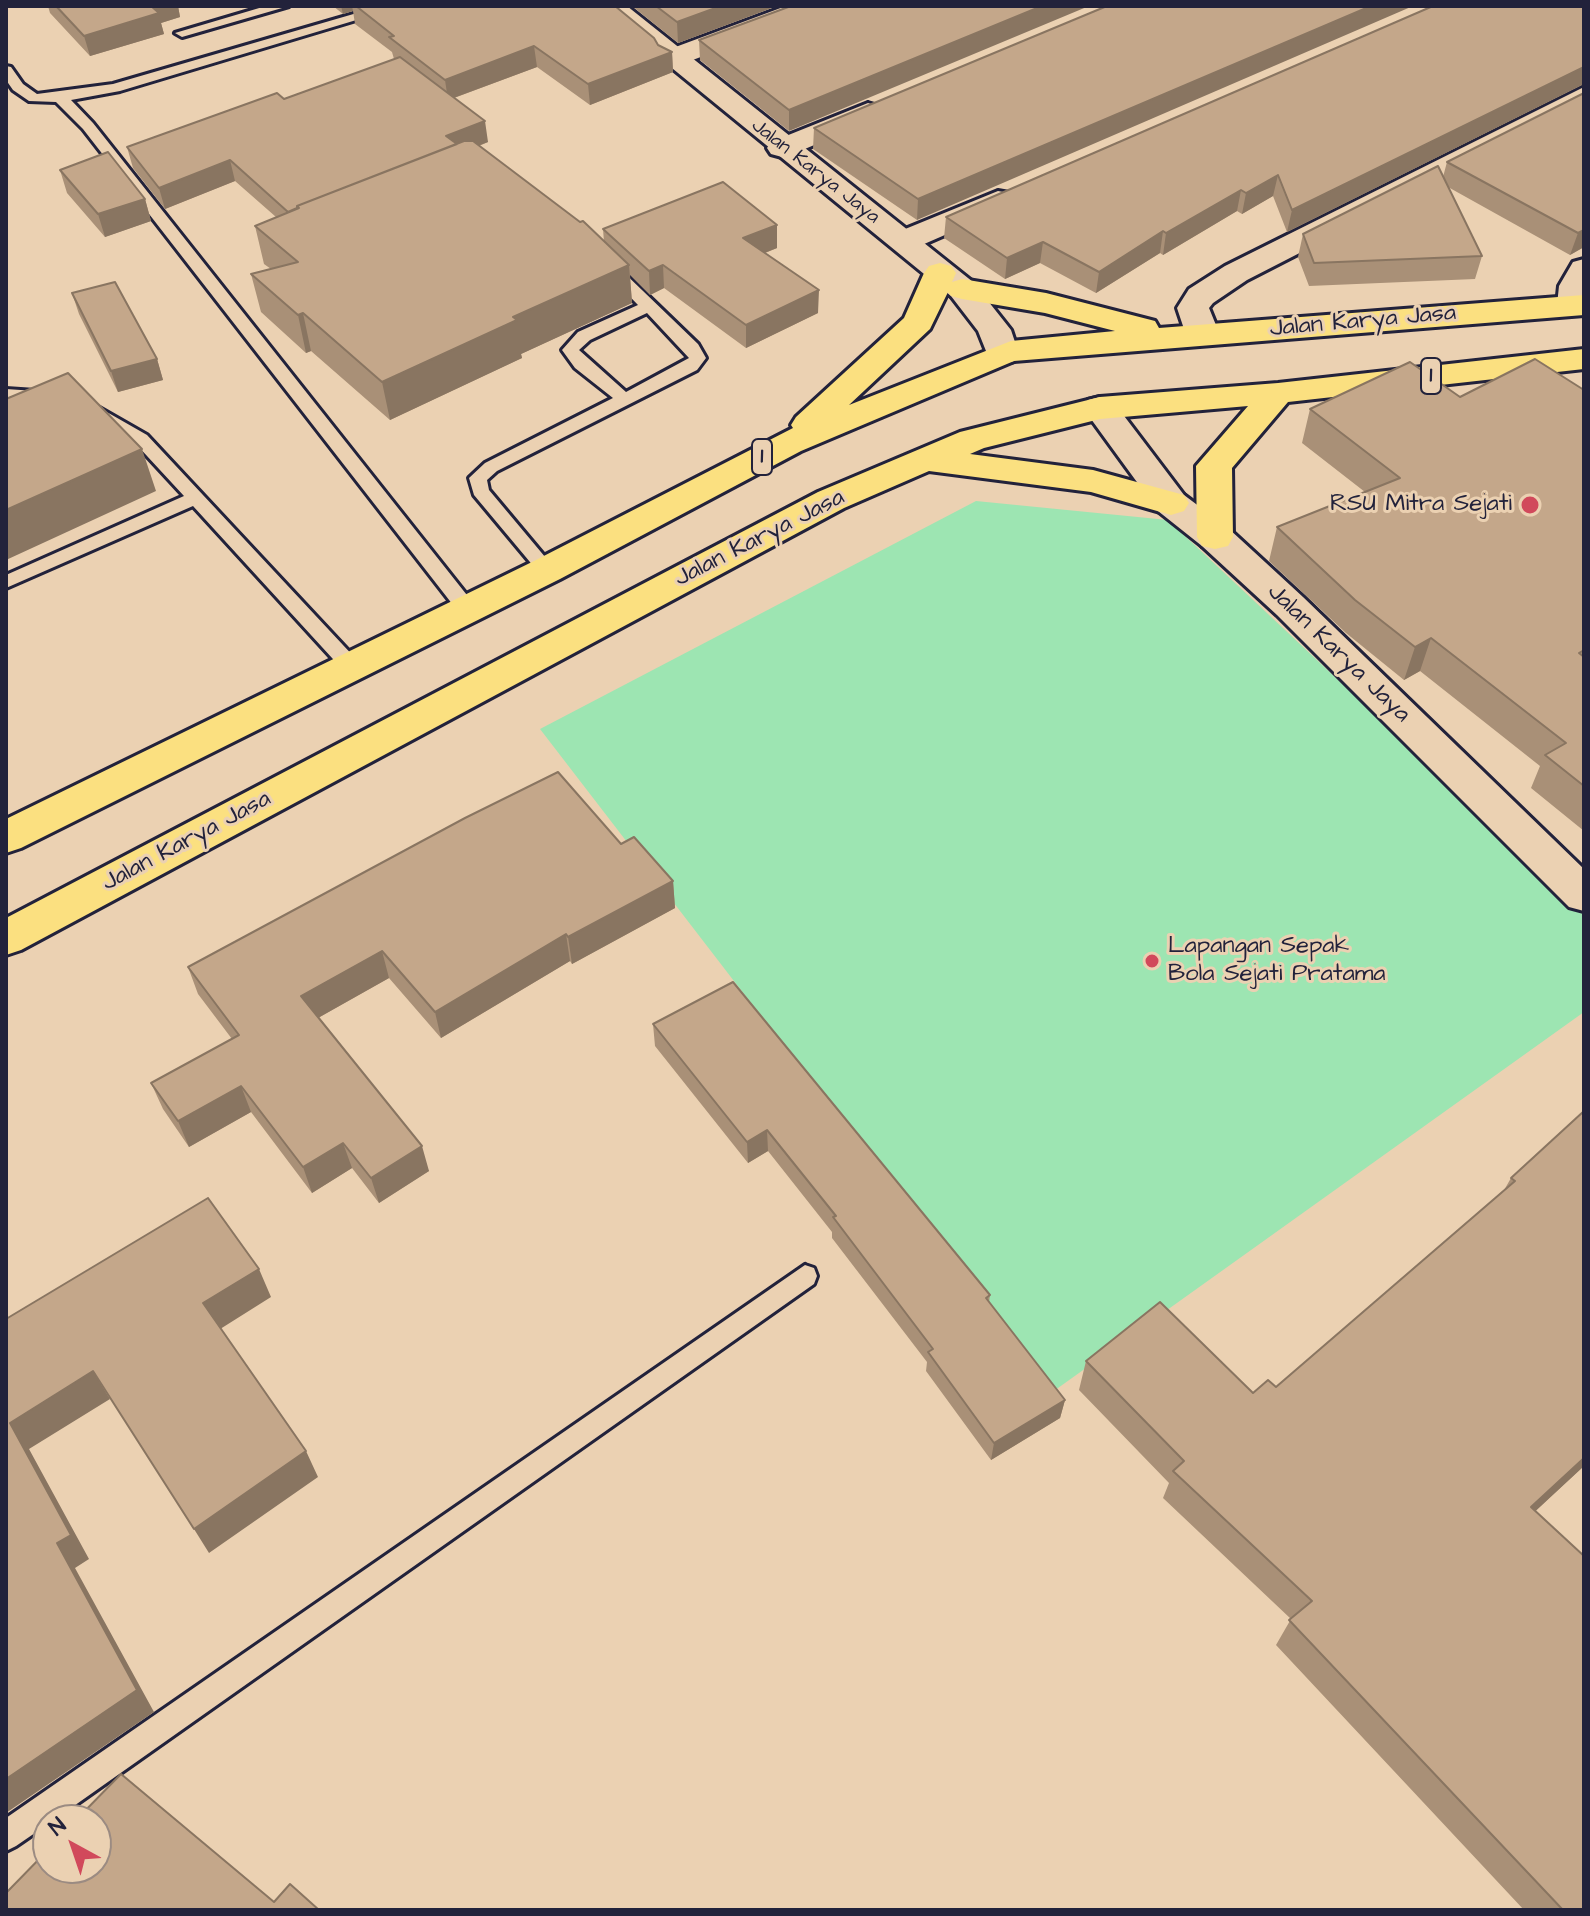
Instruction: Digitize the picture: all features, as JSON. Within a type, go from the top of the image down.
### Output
[{"type":"highway","points":[[789,443],[918,322],[951,281],[1191,336]]},
{"type":"highway","name":"Jalan Karya Jasa","points":[[6,837],[547,570],[789,443],[1002,354],[1023,348],[1578,305]]},
{"type":"highway","name":"Jalan Karya Jasa","points":[[6,938],[831,500],[972,440],[1100,408],[1278,393],[1584,359]]},
{"type":"highway","points":[[1215,537],[1214,466],[1278,393]]},
{"type":"highway","points":[[927,460],[1093,481],[1171,503]]},
{"type":"main road","name":"Jalan Karya Jaya","points":[[610,6],[782,148],[951,281],[994,330],[1002,354]]},
{"type":"main road","points":[[672,58],[811,6]]},
{"type":"main road","points":[[1191,336],[1193,308],[1201,296],[1236,273],[1584,96]]},
{"type":"main road","points":[[782,148],[895,100]]},
{"type":"main road","points":[[904,241],[1023,190]]},
{"type":"main road","points":[[1578,305],[1575,286],[1584,269]]},
{"type":"main road","name":"Jalan Karya Jaya","points":[[1100,408],[1171,503],[1215,537],[1301,617],[1584,895]]},
{"type":"lane","points":[[182,33],[282,6]]},
{"type":"lane","points":[[6,70],[18,87],[34,98],[115,88],[391,7]]},
{"type":"lane","points":[[60,97],[88,126],[467,609]]},
{"type":"lane","points":[[547,570],[480,491],[478,478],[491,467],[691,366],[698,358],[692,348],[591,251]]},
{"type":"lane","points":[[626,400],[581,364],[570,350],[584,336],[649,306]]},
{"type":"lane","points":[[6,394],[70,401],[110,417],[141,439],[350,665]]},
{"type":"lane","points":[[6,582],[197,497]]},
{"type":"lane","points":[[6,1836],[805,1276]]},
{"type":"green space","name":"Lapangan Sepak Bola Sejati Pratama","points":[[976,501],[1168,520],[1584,911],[1584,1012],[1051,1393],[540,729]]},
{"type":"building","points":[[56,6],[151,6],[159,13],[84,36]]},
{"type":"building","points":[[356,6],[615,6],[654,38],[658,45],[672,52],[588,84],[534,46],[445,80],[389,37],[394,36]]},
{"type":"building","points":[[656,6],[721,6],[677,22]]},
{"type":"building","points":[[791,6],[1042,6],[789,110],[699,40]]},
{"type":"building","points":[[1107,6],[1371,6],[918,199],[814,128]]},
{"type":"building","points":[[1433,6],[1584,6],[1584,67],[1292,210],[1278,175],[1246,193],[1241,190],[1166,233],[1163,231],[1099,272],[1043,242],[1007,258],[946,217]]},
{"type":"building","points":[[400,57],[485,121],[446,136],[457,144],[288,212],[230,160],[159,188],[127,147],[277,93],[284,99]]},
{"type":"building","points":[[1584,93],[1584,230],[1578,233],[1447,162]]},
{"type":"building","points":[[464,141],[473,141],[580,222],[583,221],[629,265],[513,317],[517,320],[382,382],[303,313],[298,315],[251,274],[298,262],[255,226],[299,208],[297,206]]},
{"type":"building","points":[[108,152],[145,199],[98,214],[60,170]]},
{"type":"building","points":[[1438,166],[1482,256],[1314,263],[1303,234]]},
{"type":"building","points":[[723,182],[777,225],[743,238],[819,290],[746,325],[663,265],[649,271],[603,229]]},
{"type":"building","points":[[115,282],[157,359],[111,371],[72,293]]},
{"type":"building","points":[[1535,359],[1584,390],[1584,650],[1579,653],[1584,657],[1584,786],[1545,755],[1566,743],[1431,638],[1415,647],[1355,600],[1277,527],[1400,478],[1310,409],[1410,362],[1460,397]]},
{"type":"building","points":[[68,373],[142,449],[6,510],[6,399]]},
{"type":"building","points":[[558,772],[621,844],[634,837],[673,881],[568,937],[566,934],[435,1012],[382,951],[301,996],[422,1146],[371,1178],[343,1143],[303,1167],[241,1086],[178,1121],[151,1083],[239,1035],[188,967],[465,818]]},
{"type":"building","points":[[733,982],[990,1295],[986,1298],[1065,1400],[994,1443],[928,1352],[933,1349],[833,1217],[836,1216],[767,1130],[747,1142],[653,1024]]},
{"type":"building","points":[[1584,1111],[1584,1458],[1531,1507],[1584,1556],[1584,1910],[1563,1910],[1289,1620],[1312,1601],[1173,1471],[1184,1461],[1086,1361],[1160,1302],[1253,1393],[1268,1380],[1276,1387],[1515,1181],[1511,1178]]},
{"type":"building","points":[[208,1198],[259,1269],[203,1303],[306,1451],[194,1529],[93,1371],[10,1423],[71,1535],[57,1543],[137,1690],[6,1779],[6,1319]]},
{"type":"building","points":[[121,1774],[274,1902],[290,1884],[319,1910],[6,1910],[6,1893],[32,1866],[32,1884],[112,1884],[112,1804],[92,1804]]},
{"type":"place","name":"RSU Mitra Sejati","points":[[1530,505]]},
{"type":"place","name":"Lapangan Sepak Bola Sejati Pratama","points":[[1152,961]]}]
